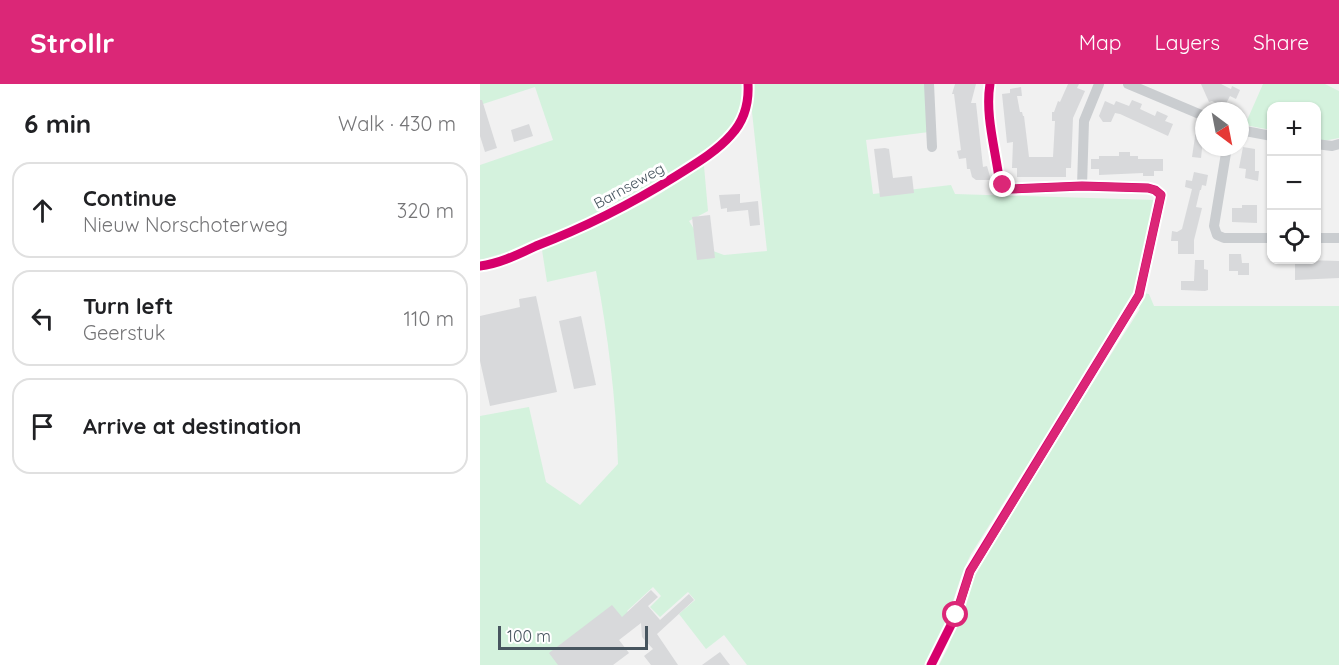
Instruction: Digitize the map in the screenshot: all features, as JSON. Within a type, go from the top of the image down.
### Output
[{"type":"street","name":"Barnseweg","points":[[480,266],[503,260],[621,210],[698,163],[718,148],[740,123],[747,106],[748,84]]},
{"type":"street","points":[[929,84],[932,147]]},
{"type":"street","points":[[931,665],[956,615],[970,572],[1139,295],[1161,195],[1148,188],[1082,186],[1010,189],[1003,185],[999,178],[990,116],[988,99],[990,84]]},
{"type":"street","points":[[1082,186],[1084,121],[1099,84]]},
{"type":"street","points":[[1128,84],[1195,112]]},
{"type":"street","points":[[1249,132],[1267,135]]},
{"type":"street","points":[[1321,145],[1339,144]]},
{"type":"street","points":[[1226,156],[1214,226],[1216,235],[1224,238],[1267,238]]},
{"type":"street","points":[[1321,238],[1339,238]]},
{"type":"green space","points":[[480,84],[742,84],[743,96],[736,120],[717,141],[691,161],[592,220],[480,260],[480,165],[553,140],[535,87],[480,105]]},
{"type":"green space","points":[[753,84],[925,84],[929,132],[866,140],[873,194],[951,185],[955,194],[1156,200],[1138,290],[971,554],[940,638],[927,665],[747,665],[724,635],[706,649],[679,614],[695,600],[688,592],[660,617],[650,607],[661,596],[653,587],[627,611],[635,620],[579,665],[480,665],[480,416],[529,407],[546,482],[580,505],[618,464],[611,367],[596,271],[547,282],[542,250],[588,231],[650,200],[704,166],[708,211],[689,221],[704,245],[724,255],[767,251],[752,112]]},
{"type":"green space","points":[[1263,84],[1325,84],[1339,91],[1339,138],[1321,140],[1321,102],[1267,102],[1267,129],[1249,126],[1249,116]]},
{"type":"green space","points":[[1143,293],[1149,294],[1154,306],[1339,306],[1339,665],[939,665],[948,648],[973,571],[1140,309],[1136,306]]},
{"type":"building","points":[[955,84],[976,84],[971,103],[976,103],[983,167],[987,166],[991,180],[976,180],[972,177],[970,169],[967,169],[966,158],[959,159],[957,151],[961,150],[954,94],[952,94]]},
{"type":"building","points":[[1068,84],[1079,84],[1077,88],[1085,91],[1073,118],[1071,168],[1066,168],[1066,177],[1017,177],[1017,168],[1012,168],[1013,142],[1007,143],[1002,94],[1010,93],[1010,89],[1021,87],[1022,96],[1017,96],[1020,112],[1024,116],[1029,157],[1053,157],[1055,121],[1052,121],[1052,112],[1058,101],[1060,102]]},
{"type":"building","points":[[1201,84],[1221,84],[1240,90],[1236,99],[1230,96],[1227,102],[1209,102]]},
{"type":"building","points":[[480,100],[482,100],[497,148],[485,152],[480,136]]},
{"type":"building","points":[[1132,100],[1142,104],[1140,109],[1155,116],[1157,111],[1168,116],[1165,121],[1173,124],[1168,136],[1120,114],[1115,113],[1111,122],[1103,122],[1099,116],[1105,101],[1114,105],[1116,101],[1129,106]]},
{"type":"building","points":[[529,124],[533,136],[514,142],[511,130]]},
{"type":"building","points":[[1195,137],[1195,156],[1201,156],[1201,158],[1192,157]]},
{"type":"building","points":[[1249,148],[1255,149],[1255,171],[1259,171],[1258,181],[1245,178],[1246,169],[1239,168],[1241,156],[1249,156]]},
{"type":"building","points":[[874,149],[889,149],[893,178],[912,176],[914,193],[880,197]]},
{"type":"building","points":[[1119,152],[1130,152],[1130,156],[1138,156],[1138,159],[1163,159],[1163,171],[1154,171],[1154,176],[1143,176],[1143,173],[1099,175],[1099,169],[1091,169],[1091,159],[1099,159],[1099,156],[1119,156]]},
{"type":"building","points":[[1194,172],[1208,175],[1206,186],[1202,185],[1200,190],[1196,207],[1202,208],[1194,240],[1194,254],[1178,254],[1178,241],[1171,241],[1172,231],[1177,232],[1182,229],[1192,189],[1185,187],[1186,180],[1192,181]]},
{"type":"building","points":[[740,194],[740,203],[758,201],[760,225],[750,226],[748,210],[727,212],[727,208],[721,209],[719,195]]},
{"type":"building","points":[[1242,205],[1257,205],[1257,223],[1232,222],[1232,208],[1242,208]]},
{"type":"building","points":[[710,215],[715,258],[697,260],[692,217]]},
{"type":"building","points":[[1229,254],[1241,254],[1242,263],[1249,263],[1249,275],[1238,275],[1238,271],[1229,271]]},
{"type":"building","points":[[1195,260],[1204,260],[1204,269],[1208,270],[1208,290],[1181,290],[1181,281],[1194,281]]},
{"type":"building","points":[[1339,261],[1339,278],[1295,280],[1295,264]]},
{"type":"building","points":[[536,296],[557,392],[490,406],[480,361],[480,316],[520,307],[519,299]]},
{"type":"building","points":[[581,316],[596,385],[574,389],[559,321]]},
{"type":"building","points":[[651,590],[658,597],[648,606],[660,620],[689,594],[694,600],[657,634],[678,665],[651,665],[644,656],[653,649],[642,637],[641,623],[619,640],[629,653],[613,665],[558,665],[549,653],[612,605],[622,617]]},
{"type":"building","points":[[720,652],[730,665],[702,665]]},
{"type":"cycle path","points":[[480,266],[509,258],[590,223],[642,196],[705,157],[736,130],[748,98],[748,84]]},
{"type":"cycle path","points":[[931,665],[956,615],[970,571],[1139,295],[1161,195],[1148,188],[1082,186],[1010,189],[1003,185],[999,178],[991,131],[990,84]]},
{"type":"route","points":[[956,615],[970,572],[1139,295],[1161,195],[1148,188],[1082,186],[1010,189],[1003,185]]}]
